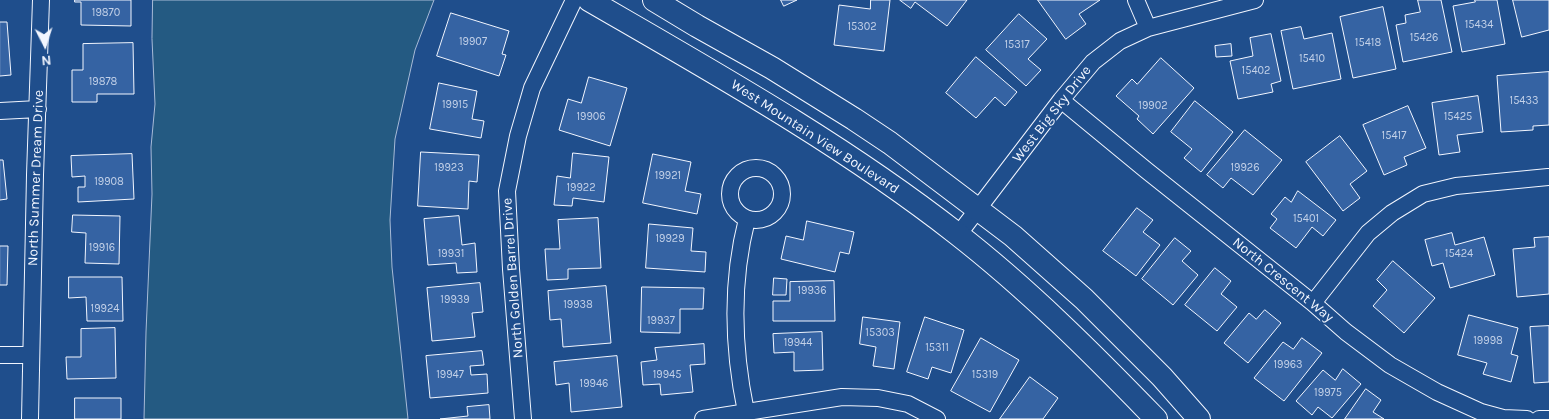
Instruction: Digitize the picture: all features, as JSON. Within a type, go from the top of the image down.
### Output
[{"type":"street","name":"North Summer Dream Drive","points":[[30,419],[41,0]]},
{"type":"street","name":"North Golden Barrel Drive","points":[[523,419],[511,269],[507,190],[518,136],[532,88],[574,0]]},
{"type":"street","name":"West Mountain View Boulevard","points":[[590,0],[743,90],[859,162],[958,235],[1069,332],[1156,419]]},
{"type":"street","points":[[654,0],[772,68],[854,119],[890,143],[1013,236],[1084,299],[1156,371],[1199,419]]},
{"type":"street","points":[[1136,0],[1148,28]]},
{"type":"street","name":"West Big Sky Drive","points":[[958,235],[1061,100],[1093,62],[1120,40],[1148,28],[1255,0]]},
{"type":"street","name":"North Crescent Way","points":[[1061,100],[1314,304],[1346,332],[1390,365],[1437,392],[1481,412],[1503,418],[1526,419]]},
{"type":"street","points":[[0,112],[38,109]]},
{"type":"street","points":[[1314,304],[1368,233],[1392,214],[1423,194],[1456,186],[1548,177]]},
{"type":"street","points":[[746,412],[738,360],[736,293],[742,242],[747,219]]},
{"type":"street","points":[[0,355],[31,355]]},
{"type":"street","points":[[703,419],[842,397],[869,398],[908,404],[937,419]]},
{"type":"street","points":[[1539,419],[1549,419]]},
{"type":"shaded area","points":[[153,0],[434,0],[415,50],[395,139],[390,220],[392,267],[408,419],[144,419],[152,194],[151,147],[155,104],[152,39]]},
{"type":"building","points":[[75,0],[131,0],[131,26],[81,25],[81,2],[75,2]]},
{"type":"building","points":[[781,0],[797,0],[784,6]]},
{"type":"building","points":[[871,0],[890,0],[884,51],[834,45],[839,5],[870,9]]},
{"type":"building","points":[[900,0],[967,0],[947,26],[915,2],[911,8]]},
{"type":"building","points":[[1038,0],[1100,0],[1079,14],[1086,24],[1066,39]]},
{"type":"building","points":[[1418,0],[1441,0],[1452,52],[1403,62],[1396,25],[1406,23],[1405,15],[1420,12]]},
{"type":"building","points":[[1475,0],[1497,0],[1505,44],[1462,52],[1453,6],[1475,2]]},
{"type":"building","points":[[1513,0],[1549,0],[1549,30],[1522,37]]},
{"type":"building","points":[[1383,7],[1396,69],[1353,78],[1340,17]]},
{"type":"building","points":[[451,13],[509,31],[502,54],[506,55],[499,76],[437,56]]},
{"type":"building","points":[[1019,14],[1047,39],[1028,59],[1041,70],[1026,86],[986,50]]},
{"type":"building","points":[[0,22],[7,22],[11,75],[0,76]]},
{"type":"building","points":[[1301,27],[1304,39],[1332,33],[1341,79],[1293,89],[1281,31]]},
{"type":"building","points":[[1271,34],[1281,81],[1271,84],[1273,92],[1238,99],[1230,61],[1253,56],[1250,38]]},
{"type":"building","points":[[133,43],[134,94],[97,94],[97,102],[72,102],[72,70],[83,70],[83,44]]},
{"type":"building","points":[[1231,44],[1232,56],[1216,57],[1215,46]]},
{"type":"building","points":[[976,57],[1017,92],[1005,106],[995,97],[976,118],[946,93]]},
{"type":"building","points":[[1161,58],[1194,88],[1153,134],[1137,119],[1139,116],[1116,96],[1132,79],[1137,84]]},
{"type":"building","points":[[1549,72],[1549,125],[1533,126],[1533,130],[1501,132],[1497,76]]},
{"type":"building","points":[[589,77],[627,88],[610,146],[559,130],[568,99],[581,103]]},
{"type":"building","points":[[439,83],[477,91],[472,119],[484,121],[481,138],[430,129]]},
{"type":"building","points":[[1478,96],[1483,132],[1457,135],[1460,152],[1439,155],[1432,103]]},
{"type":"building","points":[[1195,101],[1233,132],[1201,172],[1184,158],[1192,149],[1171,132]]},
{"type":"building","points":[[1408,106],[1426,148],[1404,157],[1407,165],[1384,175],[1363,125]]},
{"type":"building","points":[[1245,130],[1282,160],[1253,195],[1231,178],[1223,188],[1207,175]]},
{"type":"building","points":[[1340,136],[1367,171],[1350,184],[1360,198],[1343,211],[1306,162]]},
{"type":"building","points":[[421,152],[479,155],[477,182],[469,181],[468,209],[418,206]]},
{"type":"building","points":[[573,153],[609,157],[604,202],[573,198],[572,206],[554,205],[557,176],[570,178]]},
{"type":"building","points":[[132,154],[134,199],[78,202],[78,187],[85,187],[85,176],[72,177],[71,156]]},
{"type":"building","points":[[653,154],[691,162],[685,191],[701,194],[697,214],[643,203]]},
{"type":"building","points":[[0,160],[3,160],[7,199],[0,200]]},
{"type":"building","points":[[1298,191],[1336,220],[1323,236],[1312,227],[1296,248],[1270,228],[1277,219],[1271,214],[1285,197],[1291,202]]},
{"type":"building","points":[[1137,208],[1153,220],[1143,232],[1160,245],[1136,276],[1103,251]]},
{"type":"building","points":[[73,215],[120,216],[119,264],[85,263],[86,233],[72,232]]},
{"type":"building","points":[[459,216],[462,245],[475,243],[477,272],[457,273],[456,263],[428,265],[424,219]]},
{"type":"building","points":[[598,218],[601,268],[568,269],[568,279],[547,280],[545,249],[560,249],[558,220]]},
{"type":"building","points":[[807,221],[854,232],[849,254],[840,252],[835,272],[781,259],[786,236],[803,240]]},
{"type":"building","points":[[649,224],[693,228],[691,251],[706,252],[705,272],[646,268]]},
{"type":"building","points":[[1452,233],[1455,245],[1484,237],[1495,275],[1450,288],[1443,263],[1432,266],[1425,240]]},
{"type":"building","points":[[1549,237],[1549,294],[1517,297],[1513,249],[1535,247],[1534,238]]},
{"type":"building","points":[[1175,238],[1191,251],[1182,261],[1198,275],[1173,305],[1142,279]]},
{"type":"building","points":[[0,246],[8,246],[7,285],[0,285]]},
{"type":"building","points":[[1393,261],[1435,298],[1404,333],[1373,306],[1387,290],[1377,280]]},
{"type":"building","points":[[1215,268],[1231,281],[1221,294],[1237,307],[1217,331],[1185,305]]},
{"type":"building","points":[[69,277],[122,277],[123,321],[87,321],[86,297],[69,298]]},
{"type":"building","points":[[774,278],[787,279],[786,295],[773,295]]},
{"type":"building","points":[[834,281],[835,321],[773,321],[773,301],[790,301],[790,282]]},
{"type":"building","points":[[480,283],[483,312],[472,313],[475,337],[432,341],[427,288]]},
{"type":"building","points":[[606,286],[611,343],[563,347],[561,319],[550,320],[548,291]]},
{"type":"building","points":[[642,287],[704,288],[703,309],[680,309],[680,333],[641,332]]},
{"type":"building","points":[[1265,310],[1281,323],[1248,363],[1224,343],[1249,313],[1256,319]]},
{"type":"building","points":[[1469,315],[1518,328],[1511,354],[1518,356],[1511,382],[1483,374],[1487,363],[1458,355]]},
{"type":"building","points":[[863,317],[900,322],[894,369],[873,366],[876,347],[860,344]]},
{"type":"building","points":[[925,317],[964,330],[951,373],[932,367],[928,379],[907,372]]},
{"type":"building","points":[[1549,326],[1549,382],[1534,383],[1530,327]]},
{"type":"building","points":[[115,328],[116,378],[67,379],[66,357],[81,357],[81,329]]},
{"type":"building","points":[[822,332],[823,370],[794,371],[794,352],[774,353],[773,334]]},
{"type":"building","points":[[981,338],[1019,360],[990,412],[951,391]]},
{"type":"building","points":[[1302,338],[1322,353],[1284,401],[1254,378],[1283,342],[1293,349]]},
{"type":"building","points":[[704,344],[705,364],[690,365],[693,392],[661,395],[660,384],[643,385],[641,362],[657,360],[655,348]]},
{"type":"building","points":[[482,351],[484,365],[470,366],[471,375],[487,374],[488,393],[430,398],[426,356]]},
{"type":"building","points":[[617,356],[622,407],[571,412],[569,383],[556,385],[554,362]]},
{"type":"building","points":[[1343,369],[1361,384],[1332,418],[1318,407],[1312,415],[1296,401],[1323,370],[1335,380]]},
{"type":"building","points":[[1030,377],[1058,398],[1043,419],[1000,419]]},
{"type":"building","points":[[1366,389],[1381,400],[1373,412],[1384,419],[1345,419]]},
{"type":"building","points":[[75,398],[121,398],[121,419],[75,419]]},
{"type":"building","points":[[489,405],[490,419],[440,419],[468,416],[467,407]]}]
